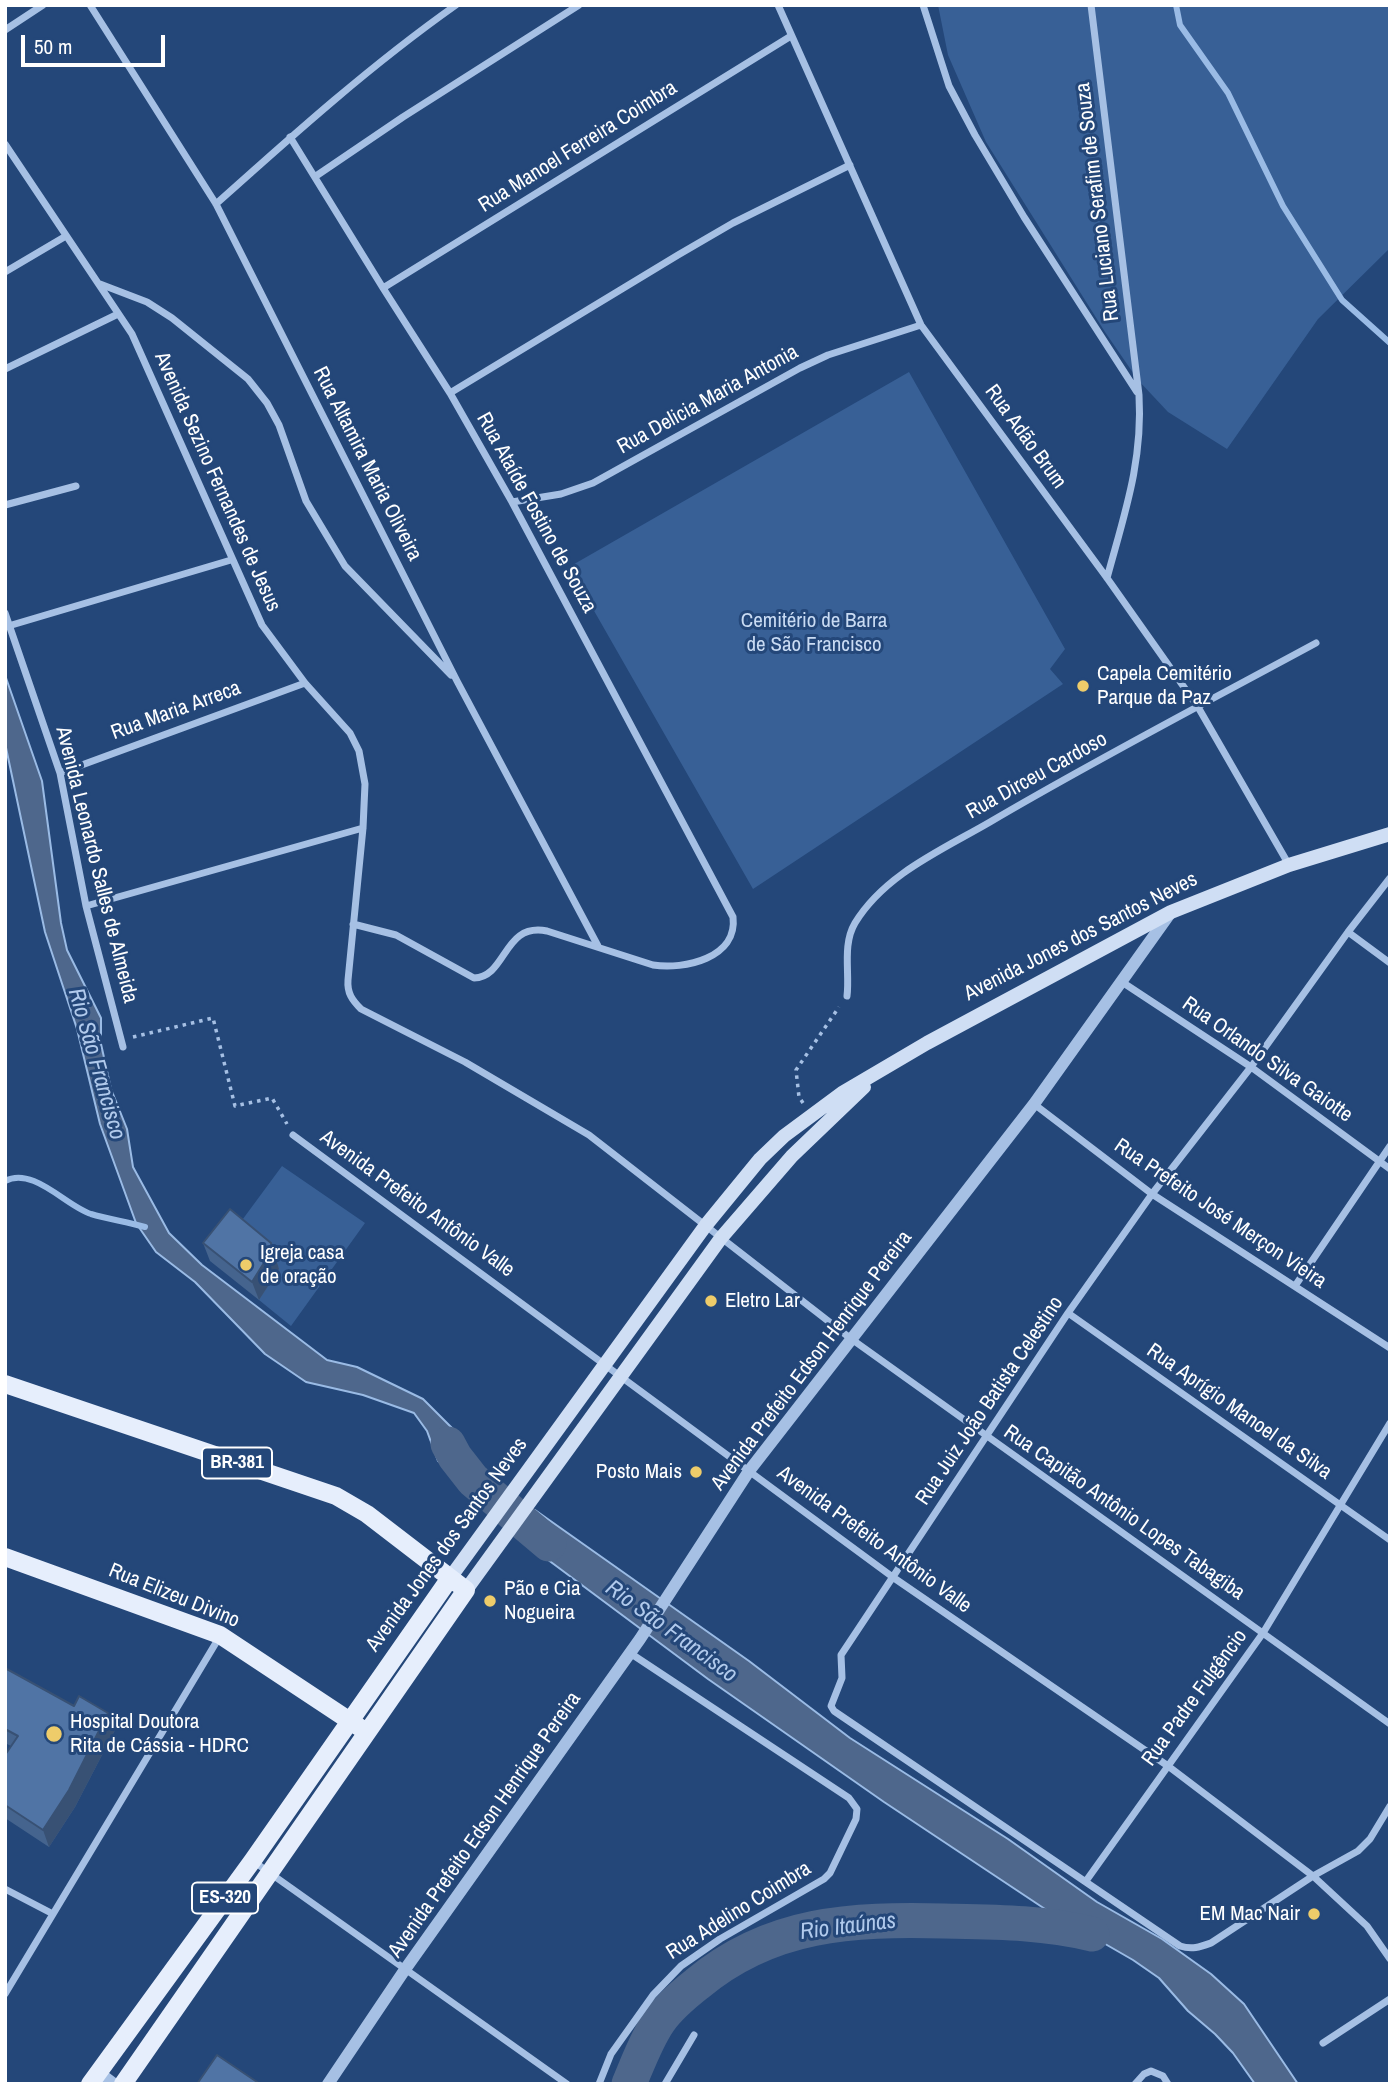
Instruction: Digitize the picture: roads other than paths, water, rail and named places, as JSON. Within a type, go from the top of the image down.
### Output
[{"type":"main road","name":"Avenida Jones dos Santos Neves","points":[[94,2078],[253,1860],[486,1528],[706,1226],[760,1159],[812,1114],[842,1093],[995,1005],[1171,912],[1289,865],[1390,834]]},
{"type":"main road","name":"Avenida Jones dos Santos Neves","points":[[123,2084],[502,1538],[721,1238],[792,1156],[881,1071]]},
{"type":"main road","name":"BR-381","points":[[5,1384],[336,1496],[367,1514],[466,1590]]},
{"type":"main road","name":"Rua Elizeu Divino","points":[[5,1557],[220,1635],[368,1733]]},
{"type":"street","points":[[5,30],[44,5]]},
{"type":"street","name":"Rua Altamira Maria Oliveira","points":[[90,5],[216,204],[457,681],[598,946]]},
{"type":"street","points":[[216,204],[290,137],[456,5]]},
{"type":"street","points":[[316,176],[579,5]]},
{"type":"street","name":"Rua Adão Brum","points":[[778,5],[921,325],[1198,707],[1289,865]]},
{"type":"street","points":[[923,5],[949,86],[975,135],[1024,217],[1139,395]]},
{"type":"street","name":"Rua Luciano Serafim de Souza","points":[[1091,5],[1141,424],[1134,480],[1107,578]]},
{"type":"street","name":"Rua Manoel Ferreira Coimbra","points":[[383,288],[791,36]]},
{"type":"street","name":"Rua Ataíde Fostino de Souza","points":[[290,137],[450,393],[512,502],[733,917],[732,937],[719,951],[678,967],[653,965],[598,946]]},
{"type":"street","name":"Avenida Sezino Fernandes de Jesus","points":[[5,144],[132,334],[262,625],[305,683],[350,733],[359,751],[365,784],[348,988],[354,1002],[361,1009],[465,1062],[589,1135],[706,1226]]},
{"type":"street","points":[[450,393],[722,229],[850,165]]},
{"type":"street","points":[[5,272],[66,236]]},
{"type":"street","points":[[100,284],[147,302],[172,318],[248,379],[267,403],[279,425],[306,501],[345,566],[457,681]]},
{"type":"street","points":[[5,369],[118,314]]},
{"type":"street","name":"Rua Delicia Maria Antonia","points":[[512,502],[561,494],[593,483],[809,364],[828,355],[921,325]]},
{"type":"street","points":[[5,505],[76,486]]},
{"type":"street","points":[[8,626],[231,560]]},
{"type":"street","name":"Avenida Leonardo Salles de Almeida","points":[[5,613],[60,773],[86,906],[122,1044]]},
{"type":"street","name":"Rua Dirceu Cardoso","points":[[847,996],[851,932],[864,910],[890,883],[1036,794],[1316,643]]},
{"type":"street","name":"Rua Maria Arreca","points":[[60,773],[305,683]]},
{"type":"street","points":[[86,906],[363,828]]},
{"type":"street","name":"Rua Juiz João Batista Celestino","points":[[1087,1881],[832,1708],[831,1702],[842,1678],[841,1656],[1068,1313],[1152,1194],[1251,1067],[1390,878]]},
{"type":"street","name":"Avenida Prefeito Edson Henrique Pereira","points":[[328,2084],[406,1968],[670,1596],[749,1471],[1034,1104],[1171,912]]},
{"type":"street","points":[[353,924],[396,935],[474,978],[480,978],[490,971],[514,939],[531,930],[547,931],[598,946]]},
{"type":"street","points":[[1348,932],[1390,963]]},
{"type":"street","name":"Rua Orlando Silva Gaiotte","points":[[1122,982],[1251,1067],[1390,1168]]},
{"type":"street","name":"Rua Prefeito José Merçon Vieira","points":[[1034,1104],[1152,1194],[1390,1348]]},
{"type":"street","name":"Avenida Prefeito Antônio Valle","points":[[293,1135],[894,1578],[1168,1766],[1313,1876],[1367,1926],[1390,1959]]},
{"type":"street","points":[[1295,1286],[1390,1146]]},
{"type":"street","name":"Rua Capitão Antônio Lopes Tabagiba","points":[[706,1226],[850,1338],[1390,1724]]},
{"type":"street","name":"Rua Aprígio Manoel da Silva","points":[[1068,1313],[1390,1540]]},
{"type":"street","name":"Rua Padre Fulgêncio","points":[[1087,1881],[1263,1633],[1390,1423]]},
{"type":"street","points":[[5,1994],[220,1635]]},
{"type":"street","name":"Rua Adelino Coimbra","points":[[599,2084],[611,2054],[653,1996],[681,1966],[720,1939],[824,1880],[856,1819],[857,1809],[849,1798],[630,1653]]},
{"type":"street","points":[[1087,1881],[1180,1946],[1193,1948],[1211,1943],[1313,1876],[1358,1851],[1370,1839],[1390,1806]]},
{"type":"street","points":[[253,1860],[567,2084]]},
{"type":"street","points":[[5,1889],[53,1914]]},
{"type":"street","points":[[1323,2043],[1390,1999]]},
{"type":"street","points":[[665,2084],[694,2035]]},
{"type":"street","points":[[1136,2082],[1144,2074],[1157,2072],[1168,2084]]},
{"type":"street","points":[[94,2078],[114,2084]]},
{"type":"water","points":[[5,675],[42,781],[67,950],[101,1018],[101,1044],[111,1089],[127,1129],[133,1167],[169,1233],[202,1265],[327,1360],[357,1367],[423,1399],[453,1429],[459,1452],[485,1472],[473,1488],[438,1461],[427,1431],[414,1413],[363,1395],[306,1382],[265,1354],[195,1282],[156,1252],[136,1223],[100,1124],[77,1029],[45,932],[5,743]]},
{"type":"water","points":[[535,1510],[749,1661],[850,1738],[1008,1839],[1097,1902],[1162,1939],[1211,1974],[1244,2004],[1298,2084],[1255,2084],[1233,2053],[1188,2011],[1159,1978],[1048,1911],[884,1802],[708,1679],[516,1536]]},
{"type":"waterway","points":[[1176,5],[1180,25],[1228,93],[1283,206],[1342,300],[1390,343]]},
{"type":"waterway","points":[[5,1181],[27,1179],[49,1189],[81,1210],[145,1227]]},
{"type":"waterway","name":"Rio São Francisco","points":[[448,1444],[473,1480],[549,1544]]},
{"type":"waterway","name":"Rio Itaúnas","points":[[629,2084],[654,2028],[677,2001],[725,1963],[783,1936],[814,1928],[877,1921],[1018,1923],[1092,1934]]},
{"type":"place","name":"Capela Cemitério Parque da Paz","points":[[1083,686]]},
{"type":"place","name":"Igreja casa de oração","points":[[246,1265]]},
{"type":"place","name":"Eletro Lar","points":[[711,1301]]},
{"type":"place","name":"Posto Mais","points":[[696,1472]]},
{"type":"place","name":"Pão e Cia Nogueira","points":[[490,1601]]},
{"type":"place","name":"Hospital Doutora Rita de Cássia - HDRC","points":[[54,1734]]},
{"type":"place","name":"EM Mac Nair","points":[[1314,1914]]},
{"type":"park label","name":"Cemitério de Barra de São Francisco","points":[[814,633]]}]
